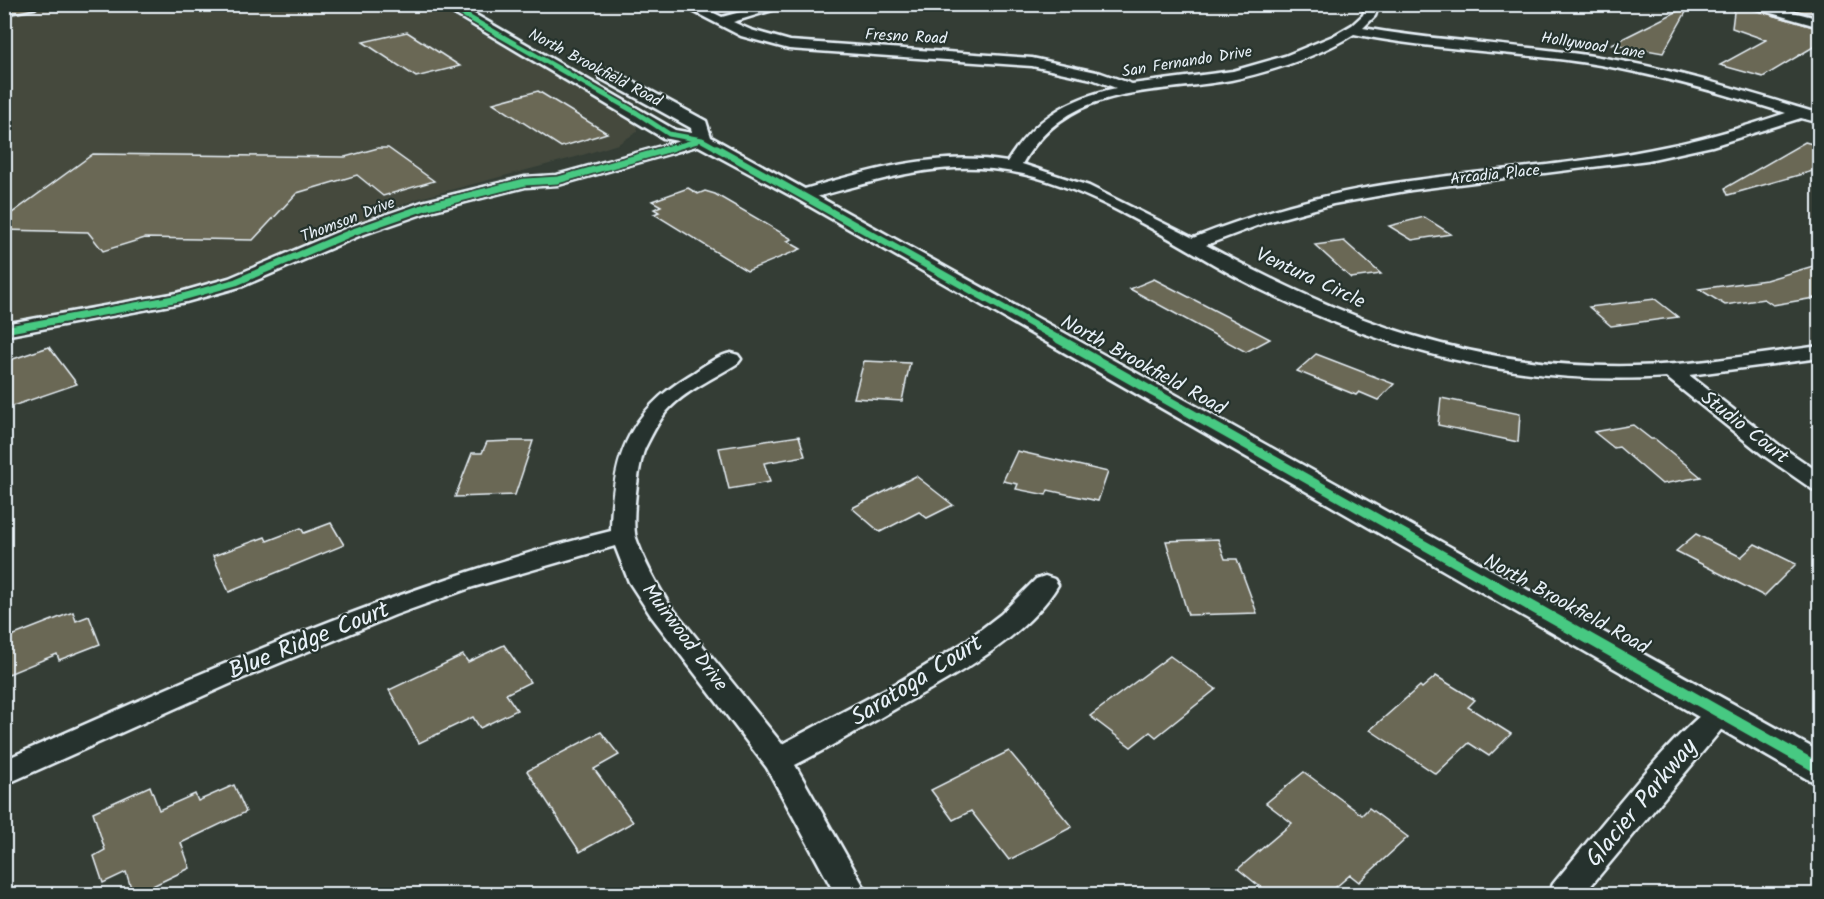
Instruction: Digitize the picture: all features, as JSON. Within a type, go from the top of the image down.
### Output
[{"type":"main road","points":[[4,8],[12,4]]},
{"type":"main road","points":[[4,8],[29,4]]},
{"type":"street","name":"Fresno Road","points":[[685,4],[746,33],[789,45],[1032,62],[1096,76],[1130,88]]},
{"type":"street","points":[[722,21],[786,4]]},
{"type":"street","points":[[1356,31],[1368,21],[1373,12],[1373,4]]},
{"type":"street","points":[[1746,4],[1820,23]]},
{"type":"street","points":[[451,8],[480,5]]},
{"type":"street","name":"North Brookfield Road","points":[[480,5],[530,33]]},
{"type":"street","name":"North Brookfield Road","points":[[451,8],[637,112],[669,134],[701,132]]},
{"type":"street","name":"San Fernando Drive","points":[[1012,167],[1036,131],[1058,114],[1091,99],[1130,88],[1246,73],[1356,31]]},
{"type":"street","name":"Hollywood Lane","points":[[1356,31],[1435,44],[1539,53],[1632,68],[1716,87],[1820,119]]},
{"type":"street","name":"North Brookfield Road","points":[[592,66],[804,195],[1820,769]]},
{"type":"street","name":"Arcadia Place","points":[[1191,244],[1255,219],[1331,199],[1420,184],[1650,155],[1738,134],[1801,113]]},
{"type":"street","name":"Thomson Drive","points":[[4,330],[179,298],[236,282],[353,232],[428,206],[525,182],[558,180],[701,132]]},
{"type":"street","name":"Thomson Drive","points":[[525,182],[546,171],[669,134]]},
{"type":"street","name":"Ventura Circle","points":[[804,195],[895,168],[968,163],[1012,167],[1035,172],[1082,189],[1334,318],[1439,350],[1491,361],[1564,370],[1634,372],[1670,370],[1820,352]]},
{"type":"street","name":"Muirwood Drive","points":[[731,358],[679,391],[659,407],[644,429],[633,450],[622,510],[623,536],[642,582],[660,610],[777,760],[852,894]]},
{"type":"street","name":"Studio Court","points":[[1670,370],[1770,450],[1820,484]]},
{"type":"street","name":"Blue Ridge Court","points":[[4,773],[256,661],[364,618],[566,549],[623,536]]},
{"type":"street","name":"Saratoga Court","points":[[777,760],[825,738],[968,653],[1026,608],[1045,585]]},
{"type":"street","name":"Glacier Parkway","points":[[1565,894],[1695,738],[1721,713]]},
{"type":"shaded area","points":[[49,4],[432,5],[633,120],[637,126],[637,132],[618,144],[576,157],[416,199],[256,265],[192,288],[5,324],[5,13]]},
{"type":"building","points":[[1735,4],[1820,29],[1820,43],[1763,77],[1720,65],[1766,40],[1732,28]]},
{"type":"building","points":[[1773,4],[1820,4],[1820,17]]},
{"type":"building","points":[[1690,5],[1663,53],[1612,44]]},
{"type":"building","points":[[407,32],[460,66],[416,77],[363,42]]},
{"type":"building","points":[[538,91],[607,133],[561,147],[493,103]]},
{"type":"building","points":[[1805,142],[1820,146],[1820,169],[1728,195],[1725,188]]},
{"type":"building","points":[[378,148],[388,148],[434,181],[383,196],[357,175],[297,193],[253,240],[145,238],[103,251],[88,232],[4,230],[4,219],[93,154],[345,157]]},
{"type":"building","points":[[688,188],[698,194],[705,191],[715,194],[792,239],[787,241],[801,249],[747,271],[654,214],[659,212],[654,209],[661,206],[652,201]]},
{"type":"building","points":[[1424,217],[1451,234],[1412,240],[1389,226]]},
{"type":"building","points":[[1344,241],[1381,274],[1351,278],[1315,245]]},
{"type":"building","points":[[1820,264],[1820,297],[1773,305],[1764,299],[1725,305],[1699,289],[1766,280]]},
{"type":"building","points":[[1154,279],[1270,339],[1246,352],[1130,289]]},
{"type":"building","points":[[1655,299],[1678,317],[1611,326],[1589,307]]},
{"type":"building","points":[[49,347],[77,384],[4,409],[4,362]]},
{"type":"building","points":[[1316,354],[1394,384],[1378,400],[1359,392],[1356,395],[1297,371]]},
{"type":"building","points":[[864,361],[910,363],[902,401],[854,398]]},
{"type":"building","points":[[1441,398],[1520,414],[1518,442],[1438,425]]},
{"type":"building","points":[[1633,425],[1651,439],[1655,439],[1701,477],[1662,484],[1619,447],[1614,448],[1594,432]]},
{"type":"building","points":[[799,436],[805,456],[764,463],[770,482],[729,489],[719,448]]},
{"type":"building","points":[[533,441],[515,495],[455,497],[472,453],[482,453],[487,442]]},
{"type":"building","points":[[1017,451],[1108,472],[1098,501],[1048,490],[1046,495],[1016,489],[1018,484],[1003,481]]},
{"type":"building","points":[[916,476],[953,505],[927,518],[919,512],[880,532],[852,508]]},
{"type":"building","points":[[331,523],[344,545],[229,592],[213,556],[265,537],[267,541],[301,528],[304,533]]},
{"type":"building","points":[[1696,534],[1741,557],[1755,544],[1796,564],[1764,596],[1676,551]]},
{"type":"building","points":[[1218,539],[1225,559],[1237,559],[1257,613],[1188,615],[1166,541]]},
{"type":"building","points":[[73,612],[76,621],[89,616],[100,644],[59,660],[57,654],[4,676],[4,639]]},
{"type":"building","points":[[504,645],[530,682],[506,694],[517,710],[480,728],[473,717],[419,743],[389,690],[463,655],[468,662]]},
{"type":"building","points":[[1170,656],[1216,689],[1156,737],[1150,732],[1131,747],[1090,716]]},
{"type":"building","points":[[1436,676],[1475,700],[1468,707],[1511,734],[1489,756],[1469,743],[1436,774],[1370,730],[1420,686],[1422,688]]},
{"type":"building","points":[[601,732],[619,755],[594,769],[633,822],[580,852],[527,771]]},
{"type":"building","points":[[1009,751],[1072,827],[1009,860],[971,811],[953,820],[931,790]]},
{"type":"building","points":[[1304,772],[1362,815],[1369,808],[1408,837],[1359,882],[1350,875],[1328,894],[1269,894],[1238,869],[1292,823],[1266,803]]},
{"type":"building","points":[[234,785],[246,812],[181,843],[190,868],[136,894],[133,894],[126,872],[103,883],[94,856],[105,850],[93,812],[150,786],[159,810],[195,794],[198,801]]},
{"type":"cycle path","points":[[445,4],[637,113],[669,134],[702,140],[804,195],[1820,769]]},
{"type":"cycle path","points":[[4,330],[179,298],[236,282],[353,232],[428,206],[525,182],[558,180],[697,141]]}]
